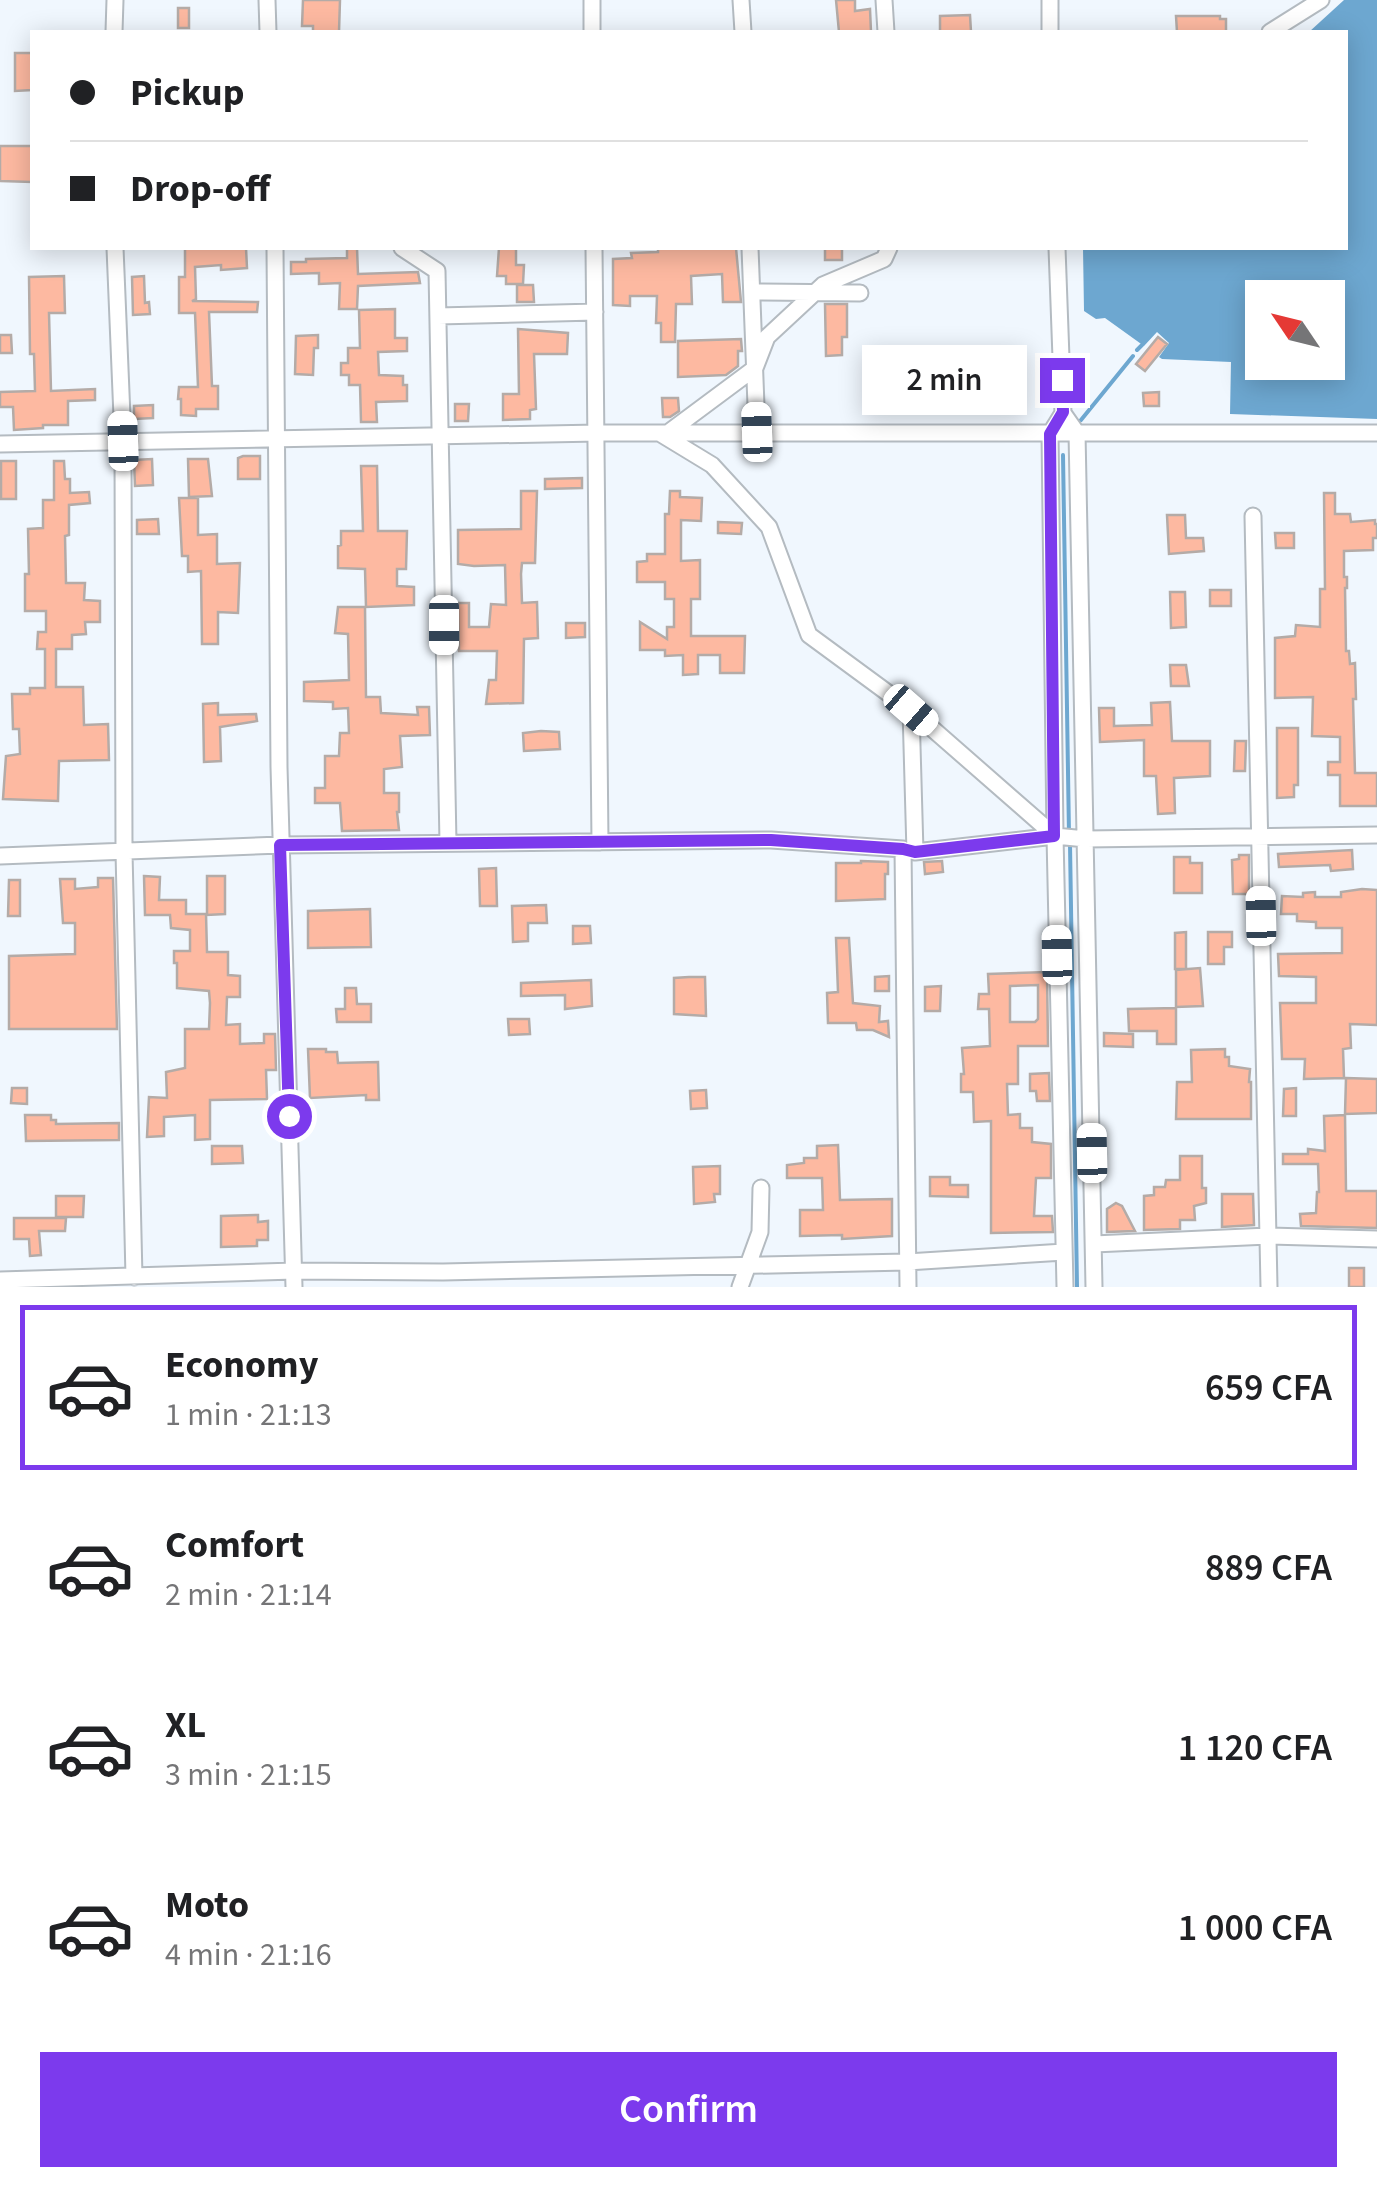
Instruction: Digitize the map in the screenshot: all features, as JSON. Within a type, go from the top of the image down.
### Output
[{"type":"street","points":[[114,30],[115,0]]},
{"type":"street","points":[[267,0],[268,30]]},
{"type":"street","points":[[592,0],[592,30]]},
{"type":"street","points":[[741,0],[742,30]]},
{"type":"street","points":[[884,0],[886,30]]},
{"type":"street","points":[[1050,0],[1050,30]]},
{"type":"street","points":[[1273,30],[1320,0]]},
{"type":"street","points":[[114,250],[123,441],[124,852],[134,1277]]},
{"type":"street","points":[[275,250],[280,845],[294,1279]]},
{"type":"street","points":[[405,250],[437,271],[448,843]]},
{"type":"street","points":[[594,250],[600,842]]},
{"type":"street","points":[[750,250],[757,432]]},
{"type":"street","points":[[663,432],[755,368],[767,336],[823,285],[884,259],[888,250]]},
{"type":"street","points":[[1057,250],[1063,412],[1077,433],[1082,839],[1094,1287]]},
{"type":"street","points":[[752,292],[860,293]]},
{"type":"street","points":[[438,316],[595,312]]},
{"type":"street","points":[[1063,412],[1050,434],[1065,1287]]},
{"type":"street","points":[[0,444],[598,432],[1377,433]]},
{"type":"street","points":[[663,432],[712,465],[769,527],[809,634],[911,710],[1058,836]]},
{"type":"street","points":[[1253,516],[1269,1287]]},
{"type":"street","points":[[908,1287],[911,710]]},
{"type":"street","points":[[0,856],[280,845],[771,840],[909,850],[1058,836],[1082,839],[1377,835]]},
{"type":"street","points":[[740,1287],[760,1232],[761,1188]]},
{"type":"street","points":[[1094,1244],[1268,1236],[1377,1239]]},
{"type":"street","points":[[0,1280],[294,1279],[907,1262],[1064,1252]]},
{"type":"water","points":[[1344,0],[1377,0],[1377,419],[1230,414],[1231,362],[1162,359],[1159,357],[1169,343],[1157,332],[1144,346],[1105,318],[1096,319],[1084,311],[1083,250],[1348,250],[1348,30],[1311,30]]},
{"type":"building","points":[[303,0],[340,0],[339,30],[302,26]]},
{"type":"building","points":[[836,0],[855,0],[855,11],[870,9],[871,30],[839,30]]},
{"type":"building","points":[[178,8],[189,8],[189,28],[178,28]]},
{"type":"building","points":[[970,15],[971,30],[940,30],[940,16]]},
{"type":"building","points":[[1176,16],[1226,19],[1226,30],[1177,30]]},
{"type":"building","points":[[15,53],[30,53],[30,90],[15,91]]},
{"type":"building","points":[[0,146],[30,146],[30,182],[0,181]]},
{"type":"building","points":[[185,250],[246,250],[247,268],[195,267],[196,299],[192,301],[258,302],[257,312],[209,312],[212,386],[218,386],[218,409],[196,409],[196,416],[181,415],[178,399],[179,387],[198,387],[195,313],[179,313],[179,277],[185,277]]},
{"type":"building","points":[[347,250],[357,250],[358,274],[418,272],[420,283],[358,286],[357,309],[339,309],[340,283],[319,284],[319,273],[291,274],[291,262],[347,258]]},
{"type":"building","points":[[499,250],[516,250],[516,265],[524,265],[523,284],[506,284],[506,276],[497,276]]},
{"type":"building","points":[[736,250],[741,302],[723,302],[722,274],[691,276],[692,304],[676,304],[675,342],[661,342],[661,323],[656,323],[657,296],[630,296],[630,306],[613,305],[613,259],[632,258],[631,253]]},
{"type":"building","points":[[825,250],[842,250],[842,260],[825,260]]},
{"type":"building","points":[[64,276],[65,313],[49,313],[51,391],[95,389],[95,400],[68,401],[68,425],[14,430],[13,407],[0,407],[0,392],[35,391],[34,354],[30,354],[29,277]]},
{"type":"building","points":[[144,276],[145,303],[149,302],[150,314],[133,315],[132,277]]},
{"type":"building","points":[[517,285],[533,285],[534,302],[517,302]]},
{"type":"building","points":[[825,304],[847,304],[847,337],[842,337],[842,355],[826,356]]},
{"type":"building","points":[[395,309],[395,338],[407,338],[407,351],[378,352],[379,375],[403,376],[407,401],[376,402],[377,422],[361,422],[360,385],[349,385],[349,375],[341,375],[341,363],[348,363],[348,348],[360,348],[359,310]]},
{"type":"building","points":[[518,329],[568,333],[567,354],[534,354],[536,409],[530,410],[530,419],[503,420],[503,394],[519,394]]},
{"type":"building","points":[[0,335],[11,335],[12,353],[0,353]]},
{"type":"building","points":[[318,335],[313,375],[295,374],[296,336]]},
{"type":"building","points":[[1158,337],[1167,344],[1145,371],[1136,364]]},
{"type":"building","points":[[741,339],[738,366],[726,375],[678,377],[678,341]]},
{"type":"building","points":[[1159,392],[1159,406],[1144,406],[1143,393]]},
{"type":"building","points":[[662,398],[678,398],[679,411],[663,417]]},
{"type":"building","points":[[455,404],[469,404],[468,421],[455,421]]},
{"type":"building","points":[[153,405],[153,418],[134,419],[134,406]]},
{"type":"building","points":[[260,456],[260,479],[238,479],[238,458]]},
{"type":"building","points":[[152,459],[153,485],[135,486],[134,460]]},
{"type":"building","points":[[188,459],[208,459],[212,496],[189,497]]},
{"type":"building","points":[[1,461],[16,461],[16,499],[1,499]]},
{"type":"building","points":[[54,461],[64,461],[70,493],[89,492],[90,503],[69,505],[66,583],[85,583],[84,600],[100,601],[100,622],[85,622],[86,634],[72,635],[72,649],[56,649],[56,687],[83,687],[84,725],[108,724],[109,760],[59,761],[58,801],[3,799],[6,756],[20,754],[19,729],[13,729],[12,694],[30,694],[30,688],[45,688],[45,649],[37,649],[38,632],[46,632],[46,611],[25,611],[25,574],[29,574],[28,529],[43,528],[43,500],[54,500]]},
{"type":"building","points":[[361,466],[377,466],[378,531],[407,531],[406,569],[397,569],[397,586],[414,587],[414,605],[366,607],[365,569],[338,568],[341,531],[363,531]]},
{"type":"building","points":[[582,478],[582,488],[545,489],[545,479]]},
{"type":"building","points":[[521,491],[537,491],[535,563],[522,563],[521,574],[522,603],[537,602],[538,638],[524,639],[523,703],[486,704],[489,680],[496,680],[497,651],[459,651],[458,603],[469,603],[469,627],[489,627],[491,604],[506,605],[505,565],[458,564],[458,530],[521,529]]},
{"type":"building","points":[[670,491],[680,491],[680,497],[702,498],[701,521],[681,520],[681,561],[700,560],[700,599],[691,599],[691,636],[745,636],[744,673],[720,673],[720,655],[698,655],[698,674],[683,675],[683,655],[665,656],[665,650],[640,650],[640,622],[667,639],[667,627],[674,627],[674,599],[665,599],[665,582],[637,582],[637,562],[647,561],[647,554],[665,554],[665,514],[669,514]]},
{"type":"building","points":[[1324,493],[1335,493],[1335,514],[1350,514],[1351,522],[1375,520],[1377,524],[1373,550],[1344,551],[1344,577],[1346,651],[1350,664],[1355,663],[1355,773],[1377,773],[1377,806],[1340,806],[1340,775],[1328,775],[1328,762],[1340,762],[1340,737],[1312,736],[1313,697],[1275,698],[1275,638],[1295,636],[1296,625],[1320,627],[1320,589],[1325,589]]},
{"type":"building","points":[[179,498],[198,498],[198,535],[217,534],[217,564],[240,563],[238,613],[218,612],[218,644],[202,644],[201,571],[188,572],[188,556],[182,556]]},
{"type":"building","points":[[1167,515],[1185,515],[1186,538],[1203,538],[1204,551],[1169,554]]},
{"type":"building","points":[[158,519],[159,534],[137,534],[137,520]]},
{"type":"building","points":[[718,522],[742,523],[741,534],[718,533]]},
{"type":"building","points":[[1275,533],[1294,533],[1294,548],[1276,548]]},
{"type":"building","points":[[1210,590],[1231,590],[1231,606],[1210,606]]},
{"type":"building","points":[[1170,592],[1185,592],[1186,627],[1171,628]]},
{"type":"building","points":[[338,607],[365,607],[366,697],[380,697],[381,713],[418,715],[417,707],[429,707],[430,735],[400,736],[402,767],[384,769],[384,793],[399,793],[399,830],[342,831],[340,803],[315,803],[315,788],[325,788],[325,756],[339,756],[340,733],[349,733],[348,708],[333,709],[333,702],[304,701],[304,682],[349,680],[348,634],[335,633]]},
{"type":"building","points":[[566,623],[585,623],[585,637],[566,638]]},
{"type":"building","points":[[1170,665],[1186,665],[1189,686],[1171,686]]},
{"type":"building","points":[[1170,702],[1172,741],[1210,741],[1210,776],[1174,778],[1175,813],[1158,814],[1156,776],[1144,776],[1144,740],[1100,742],[1099,708],[1114,708],[1114,726],[1152,725],[1151,703]]},
{"type":"building","points":[[218,703],[218,715],[256,714],[257,721],[220,727],[221,761],[204,762],[203,704]]},
{"type":"building","points":[[1277,728],[1298,728],[1298,785],[1294,785],[1294,797],[1277,798]]},
{"type":"building","points":[[559,732],[560,749],[524,751],[523,733]]},
{"type":"building","points":[[1235,741],[1246,741],[1245,771],[1234,771]]},
{"type":"building","points":[[1352,850],[1353,869],[1331,871],[1330,865],[1279,867],[1278,854]]},
{"type":"building","points":[[1239,855],[1249,855],[1249,894],[1233,894],[1232,860],[1239,859]]},
{"type":"building","points":[[1174,857],[1190,857],[1190,863],[1202,863],[1202,893],[1174,893]]},
{"type":"building","points":[[942,861],[943,872],[925,874],[924,862]]},
{"type":"building","points":[[888,862],[885,899],[836,901],[836,863]]},
{"type":"building","points":[[496,868],[497,906],[480,906],[479,869]]},
{"type":"building","points":[[144,876],[160,877],[159,900],[186,900],[186,914],[206,914],[207,952],[228,952],[228,975],[240,976],[240,997],[227,997],[226,1025],[240,1024],[240,1044],[264,1043],[264,1034],[275,1034],[276,1070],[266,1070],[267,1099],[210,1100],[210,1139],[195,1140],[195,1115],[164,1117],[164,1136],[147,1137],[149,1097],[167,1098],[166,1072],[185,1068],[185,1029],[209,1029],[210,1003],[209,991],[177,988],[174,951],[190,951],[190,930],[171,928],[170,915],[145,915]]},
{"type":"building","points":[[207,876],[225,876],[225,914],[207,915]]},
{"type":"building","points":[[98,878],[113,878],[117,1029],[9,1029],[9,956],[75,954],[75,923],[63,923],[60,879],[75,879],[75,889],[98,887]]},
{"type":"building","points":[[9,880],[20,880],[20,916],[8,916]]},
{"type":"building","points":[[1377,890],[1377,1025],[1350,1024],[1351,1048],[1343,1049],[1344,1078],[1304,1079],[1305,1059],[1282,1059],[1280,1003],[1316,1003],[1316,977],[1279,976],[1278,954],[1342,953],[1342,928],[1316,928],[1316,922],[1297,921],[1297,914],[1281,914],[1282,896],[1303,897],[1303,893],[1315,892],[1315,897],[1341,897],[1341,892]]},
{"type":"building","points":[[546,905],[547,923],[528,923],[528,941],[513,942],[512,906]]},
{"type":"building","points":[[370,909],[371,947],[308,948],[308,911]]},
{"type":"building","points":[[573,926],[590,926],[591,943],[573,944]]},
{"type":"building","points":[[1186,932],[1186,969],[1175,969],[1175,933]]},
{"type":"building","points":[[1208,932],[1232,932],[1232,947],[1224,947],[1224,964],[1208,964]]},
{"type":"building","points":[[836,938],[849,938],[853,1003],[880,1006],[879,1022],[888,1021],[889,1037],[873,1030],[857,1030],[856,1023],[828,1023],[827,993],[838,992]]},
{"type":"building","points":[[1200,968],[1203,1006],[1176,1007],[1176,970]]},
{"type":"building","points":[[1047,972],[1048,1046],[1018,1046],[1018,1084],[1007,1084],[1008,1115],[1020,1114],[1020,1128],[1032,1128],[1032,1142],[1051,1144],[1051,1178],[1036,1178],[1034,1216],[1052,1216],[1053,1232],[991,1233],[991,1121],[974,1122],[973,1092],[961,1092],[962,1048],[990,1046],[989,1009],[978,1009],[979,994],[989,994],[988,974]],"holes":[[[1038,985],[1038,1019],[1010,1022],[1010,986]]]},
{"type":"building","points":[[889,976],[889,991],[875,991],[875,977]]},
{"type":"building","points":[[705,977],[706,1016],[674,1014],[674,978]]},
{"type":"building","points":[[591,980],[592,1006],[565,1009],[565,995],[521,996],[521,983]]},
{"type":"building","points":[[941,986],[940,1011],[925,1011],[925,987]]},
{"type":"building","points":[[345,988],[356,988],[357,1004],[371,1004],[371,1022],[337,1022],[336,1009],[345,1009]]},
{"type":"building","points":[[1176,1008],[1176,1044],[1157,1044],[1157,1031],[1129,1031],[1128,1009]]},
{"type":"building","points":[[508,1019],[529,1019],[530,1034],[509,1035]]},
{"type":"building","points":[[1104,1033],[1133,1034],[1133,1047],[1104,1046]]},
{"type":"building","points":[[308,1049],[337,1052],[338,1063],[378,1062],[379,1100],[366,1100],[366,1095],[310,1098]]},
{"type":"building","points":[[1225,1049],[1229,1066],[1250,1069],[1251,1119],[1176,1119],[1177,1082],[1192,1082],[1191,1050]]},
{"type":"building","points":[[1049,1073],[1050,1101],[1037,1101],[1036,1091],[1030,1091],[1030,1074]]},
{"type":"building","points":[[1346,1078],[1377,1079],[1377,1113],[1345,1114]]},
{"type":"building","points":[[12,1088],[27,1088],[27,1104],[11,1103]]},
{"type":"building","points":[[1296,1088],[1296,1116],[1283,1116],[1284,1089]]},
{"type":"building","points":[[706,1090],[707,1108],[691,1109],[690,1091]]},
{"type":"building","points":[[25,1115],[51,1115],[56,1124],[119,1123],[119,1140],[26,1141]]},
{"type":"building","points":[[1345,1115],[1346,1191],[1377,1191],[1377,1228],[1301,1226],[1300,1214],[1316,1213],[1318,1164],[1283,1164],[1283,1154],[1308,1154],[1308,1149],[1325,1151],[1324,1116]]},
{"type":"building","points":[[838,1145],[840,1200],[892,1199],[892,1236],[800,1236],[800,1210],[823,1210],[822,1178],[787,1178],[787,1165],[817,1158],[817,1146]]},
{"type":"building","points":[[212,1146],[242,1146],[243,1163],[212,1164]]},
{"type":"building","points":[[1180,1156],[1202,1156],[1206,1203],[1194,1206],[1195,1220],[1180,1220],[1180,1229],[1144,1230],[1144,1196],[1154,1195],[1154,1187],[1165,1187],[1166,1180],[1180,1180]]},
{"type":"building","points":[[720,1166],[720,1194],[714,1194],[715,1202],[694,1204],[693,1167]]},
{"type":"building","points":[[930,1177],[950,1177],[950,1185],[968,1185],[968,1197],[930,1196]]},
{"type":"building","points":[[1222,1194],[1253,1194],[1254,1225],[1222,1227]]},
{"type":"building","points":[[56,1196],[84,1196],[83,1217],[56,1217]]},
{"type":"building","points":[[1116,1203],[1122,1206],[1135,1231],[1107,1232],[1107,1209]]},
{"type":"building","points":[[258,1215],[258,1222],[268,1221],[268,1240],[257,1240],[257,1246],[221,1247],[221,1216]]},
{"type":"building","points":[[14,1218],[66,1218],[65,1231],[39,1231],[41,1255],[30,1256],[29,1239],[14,1239]]},
{"type":"building","points":[[1349,1268],[1364,1268],[1364,1287],[1349,1287]]},
{"type":"waterway","points":[[1137,350],[1142,345]]},
{"type":"waterway","points":[[1081,420],[1133,356]]},
{"type":"waterway","points":[[1063,455],[1069,835]]},
{"type":"waterway","points":[[1070,844],[1077,1287]]},
{"type":"route","points":[[289,1116],[280,845],[771,840],[915,852],[1054,836],[1050,434],[1063,412],[1062,380]]}]
